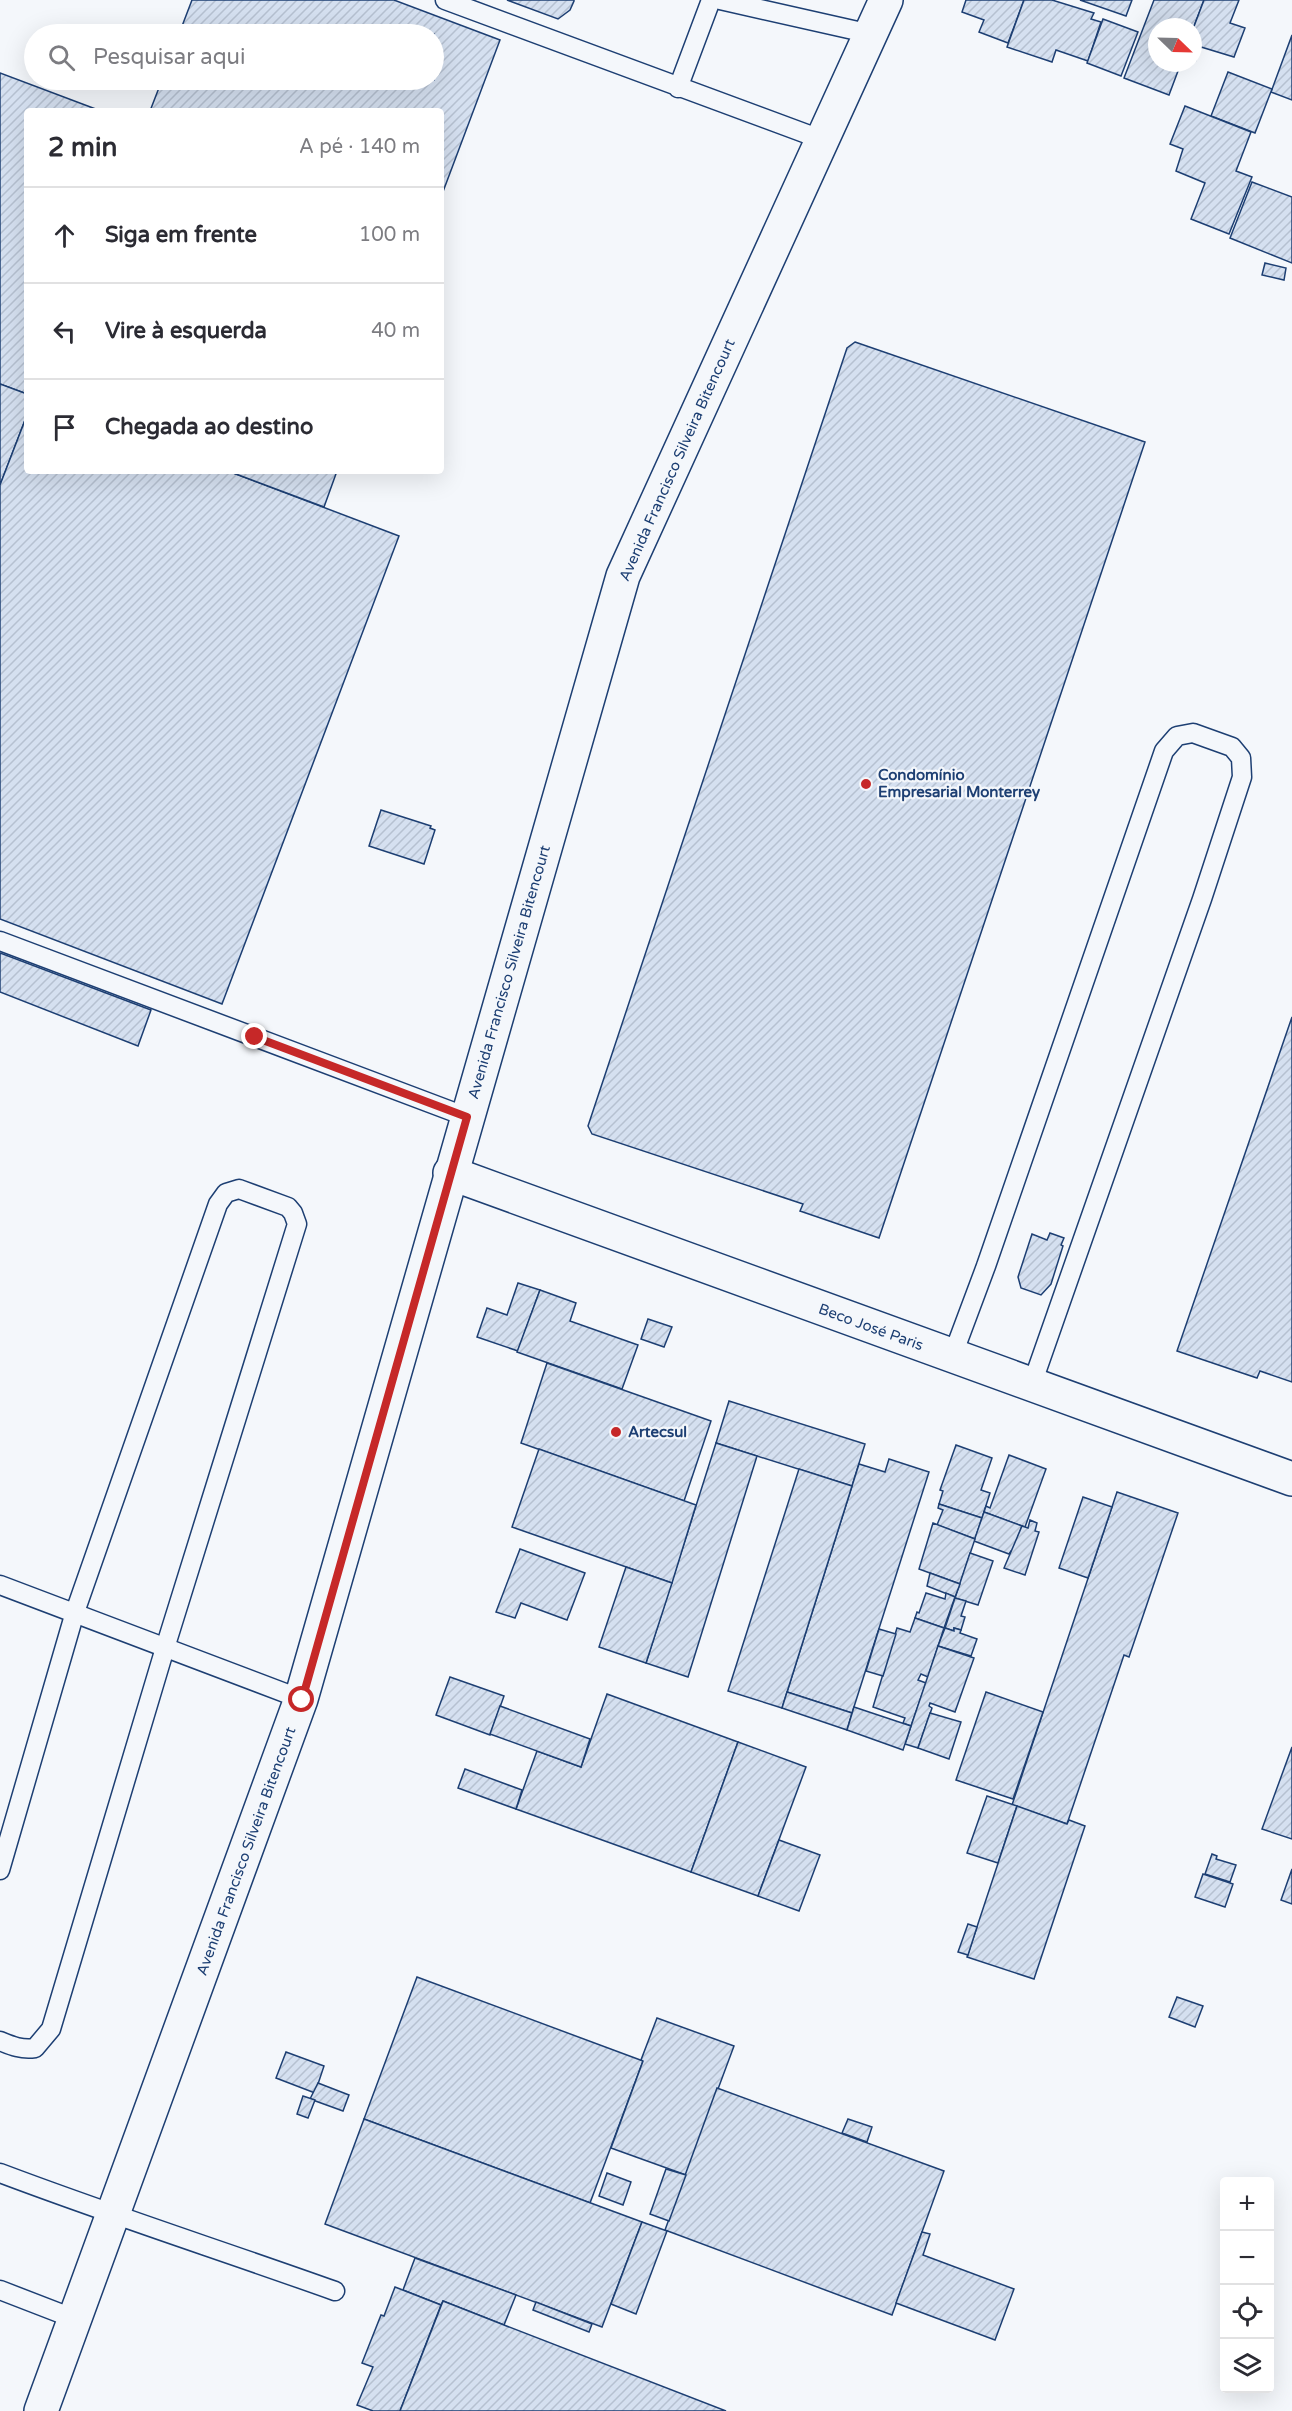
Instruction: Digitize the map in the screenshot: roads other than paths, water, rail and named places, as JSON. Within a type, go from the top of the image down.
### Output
[{"type":"main road","name":"Avenida Francisco Silveira Bitencourt","points":[[42,2411],[302,1700],[450,1173],[623,576],[886,0]]},
{"type":"main road","name":"Beco José Paris","points":[[450,1173],[1292,1479]]},
{"type":"lane","points":[[446,0],[823,140]]},
{"type":"lane","points":[[678,88],[711,0]]},
{"type":"lane","points":[[720,0],[870,34]]},
{"type":"lane","points":[[952,1357],[986,1266],[1164,751],[1177,736],[1193,733],[1232,747],[1241,758],[1242,777],[1202,899],[1032,1384]]},
{"type":"lane","points":[[0,941],[467,1117]]},
{"type":"lane","points":[[0,1870],[75,1612],[218,1204],[226,1192],[238,1189],[288,1207],[297,1224],[165,1648],[51,2029],[35,2048],[14,2047],[0,2042]]},
{"type":"lane","points":[[0,1586],[75,1612],[302,1700]]},
{"type":"lane","points":[[0,2173],[113,2215],[175,2234],[335,2291]]},
{"type":"lane","points":[[0,2290],[75,2319]]},
{"type":"place","name":"Condomínio Empresarial Monterrey","points":[[866,784]]},
{"type":"place","name":"Artecsul","points":[[616,1432]]}]
